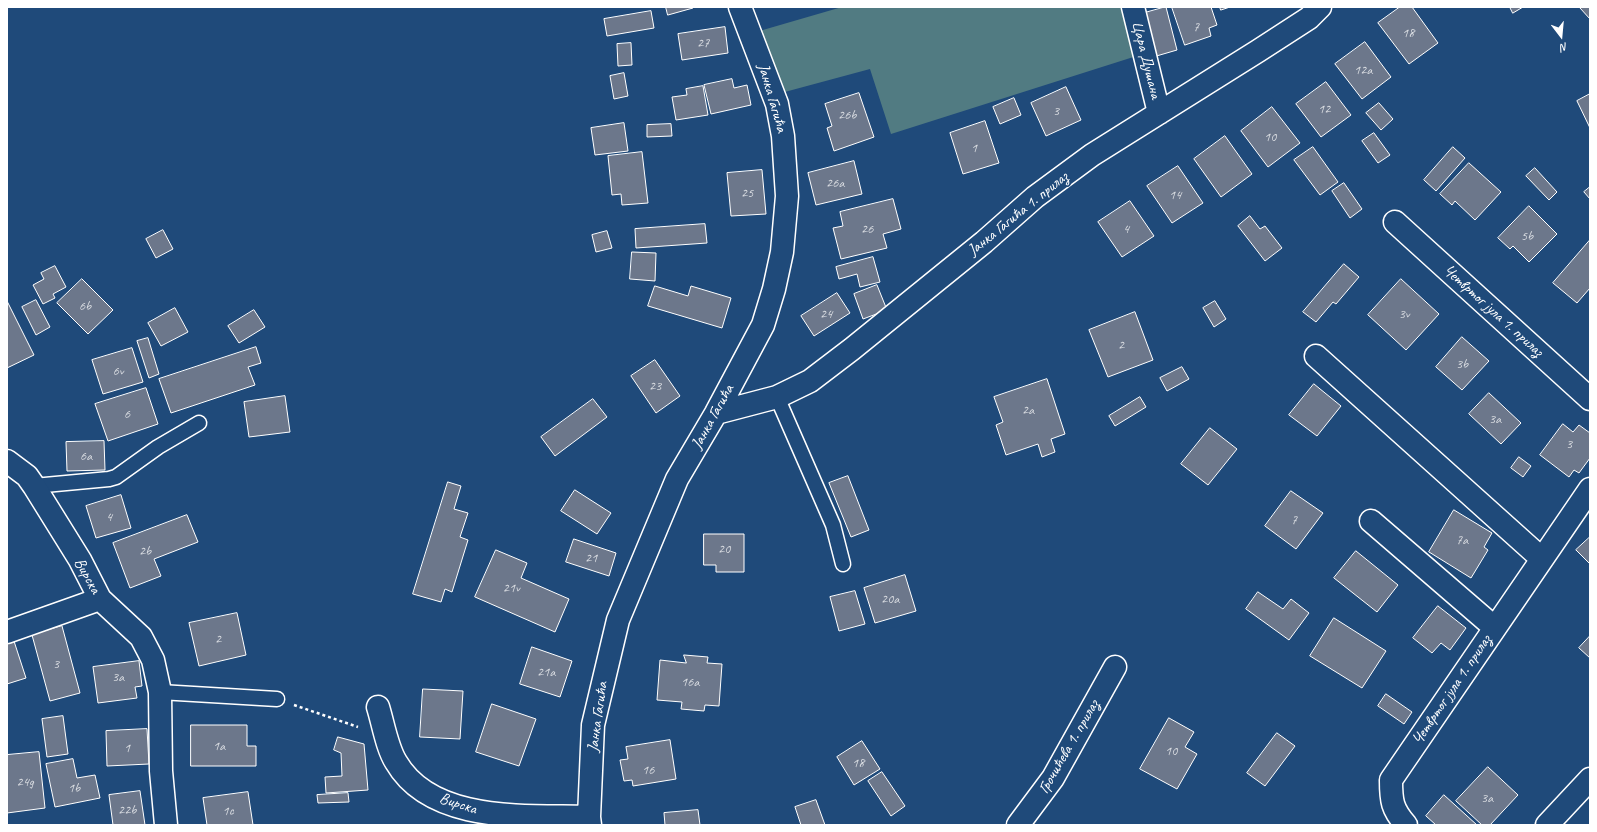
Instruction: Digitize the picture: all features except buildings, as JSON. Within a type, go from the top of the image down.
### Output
[{"type":"street","name":"Јанка Гагића","points":[[589,821],[593,725],[618,620],[677,479],[716,413],[762,325],[774,289],[782,252],[786,196],[783,136],[777,104],[740,7]]},
{"type":"street","name":"Цара Душана","points":[[1133,7],[1159,113]]},
{"type":"street","name":"Јанка Гагића 1. прилаз","points":[[716,413],[777,397],[810,381],[852,349],[984,242],[1035,197],[1092,155],[1309,18],[1320,7]]},
{"type":"street","name":"Четвртог јула 1. прилаз","points":[[1395,222],[1590,399]]},
{"type":"street","points":[[1316,356],[1542,559]]},
{"type":"street","name":"Вирска","points":[[7,461],[27,476],[80,560],[100,599],[141,637],[153,660],[160,692],[161,771],[166,825]]},
{"type":"street","name":"Четвртог јула 1. прилаз","points":[[1406,825],[1396,813],[1394,808],[1391,798],[1391,780],[1590,489]]},
{"type":"street","points":[[1371,521],[1495,628]]},
{"type":"street","points":[[7,632],[100,599]]},
{"type":"street","name":"Грочићева 1. прилаз","points":[[1018,825],[1053,778],[1115,667]]},
{"type":"street","name":"Вирска","points":[[378,707],[395,762],[418,788],[440,800],[470,811],[589,821]]},
{"type":"street","points":[[1548,825],[1590,779]]},
{"type":"lane","points":[[777,397],[833,526],[843,564]]},
{"type":"lane","points":[[34,486],[109,479],[116,477],[158,447],[199,423]]},
{"type":"lane","points":[[160,692],[277,700]]},
{"type":"path","points":[[277,700],[355,726],[386,733]]},
{"type":"green space","points":[[842,7],[1136,7],[1146,53],[891,134],[870,69],[781,93],[756,32]]}]
